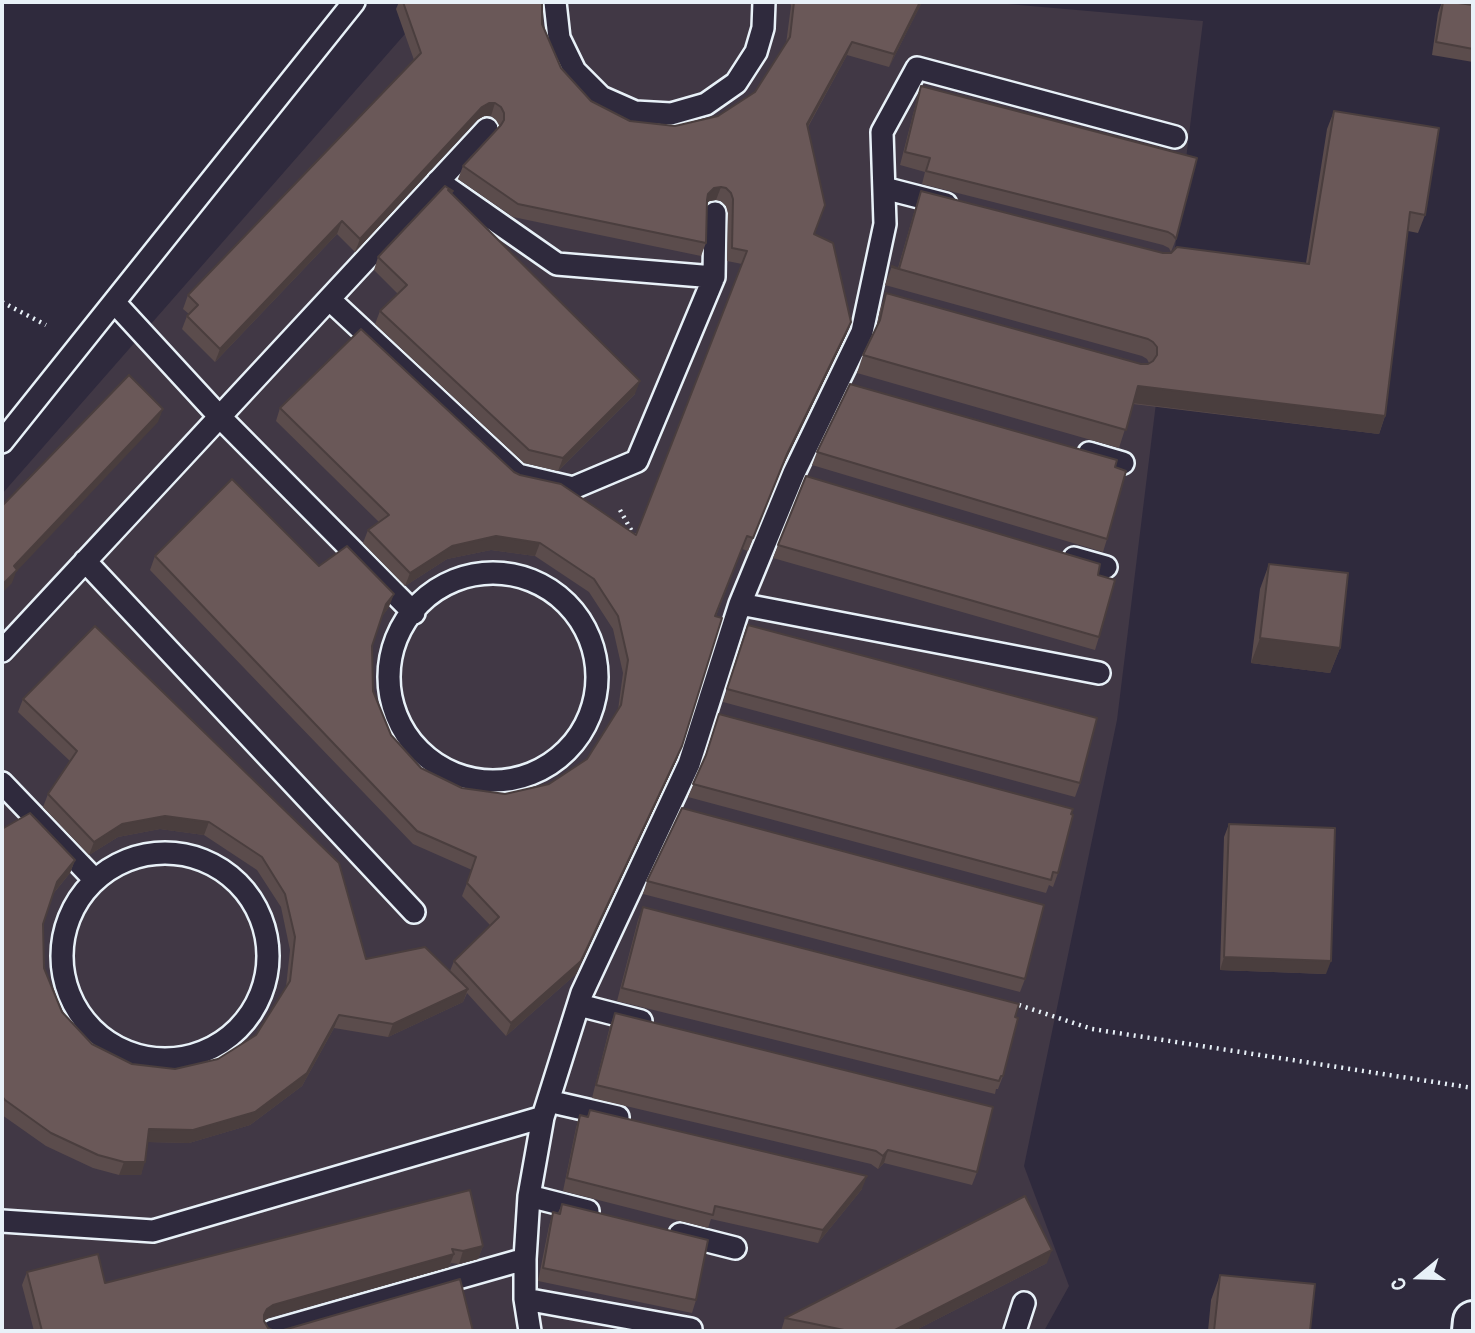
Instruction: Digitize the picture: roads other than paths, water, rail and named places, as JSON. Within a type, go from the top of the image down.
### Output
[{"type":"street","points":[[1472,1331],[1473,1321]]},
{"type":"lane","points":[[2,442],[354,2]]},
{"type":"lane","points":[[555,2],[559,38],[575,71],[601,97],[635,112],[671,114],[706,104],[736,83],[756,52],[763,28],[764,2]]},
{"type":"lane","points":[[530,1331],[525,1299],[529,1196],[546,1109],[582,993],[630,905],[676,807],[689,764],[713,713],[740,604],[794,472],[845,383],[876,295],[885,225],[882,132],[917,68],[1175,137]]},
{"type":"lane","points":[[2,651],[487,129]]},
{"type":"lane","points":[[438,181],[557,264],[713,277]]},
{"type":"lane","points":[[884,188],[963,208]]},
{"type":"lane","points":[[329,299],[518,475],[573,488],[637,461],[713,277],[715,213]]},
{"type":"lane","points":[[114,302],[219,416],[414,613]]},
{"type":"lane","points":[[1072,448],[1123,463]]},
{"type":"lane","points":[[794,472],[820,481]]},
{"type":"lane","points":[[1054,551],[1106,567]]},
{"type":"lane","points":[[85,561],[414,912]]},
{"type":"lane","points":[[482,573],[519,576],[560,597],[583,625],[596,659],[596,695],[589,720],[568,750],[539,771],[504,782],[467,779],[435,764],[408,739],[392,705],[389,669],[397,634],[414,613],[424,600],[447,583],[482,573]]},
{"type":"lane","points":[[740,604],[1099,673]]},
{"type":"lane","points":[[2,783],[95,880]]},
{"type":"lane","points":[[155,852],[190,855],[231,876],[255,904],[267,938],[267,974],[260,999],[240,1029],[210,1051],[176,1060],[139,1058],[106,1043],[80,1018],[64,984],[61,948],[69,913],[95,880],[119,862],[155,852]]},
{"type":"lane","points":[[579,1005],[659,1025]]},
{"type":"lane","points":[[2,1222],[153,1231],[546,1109],[642,1123]]},
{"type":"lane","points":[[529,1196],[606,1215]]},
{"type":"lane","points":[[657,1228],[735,1248]]},
{"type":"lane","points":[[272,1331],[525,1259]]},
{"type":"lane","points":[[525,1299],[691,1329]]},
{"type":"lane","points":[[1016,1331],[1024,1303]]}]
